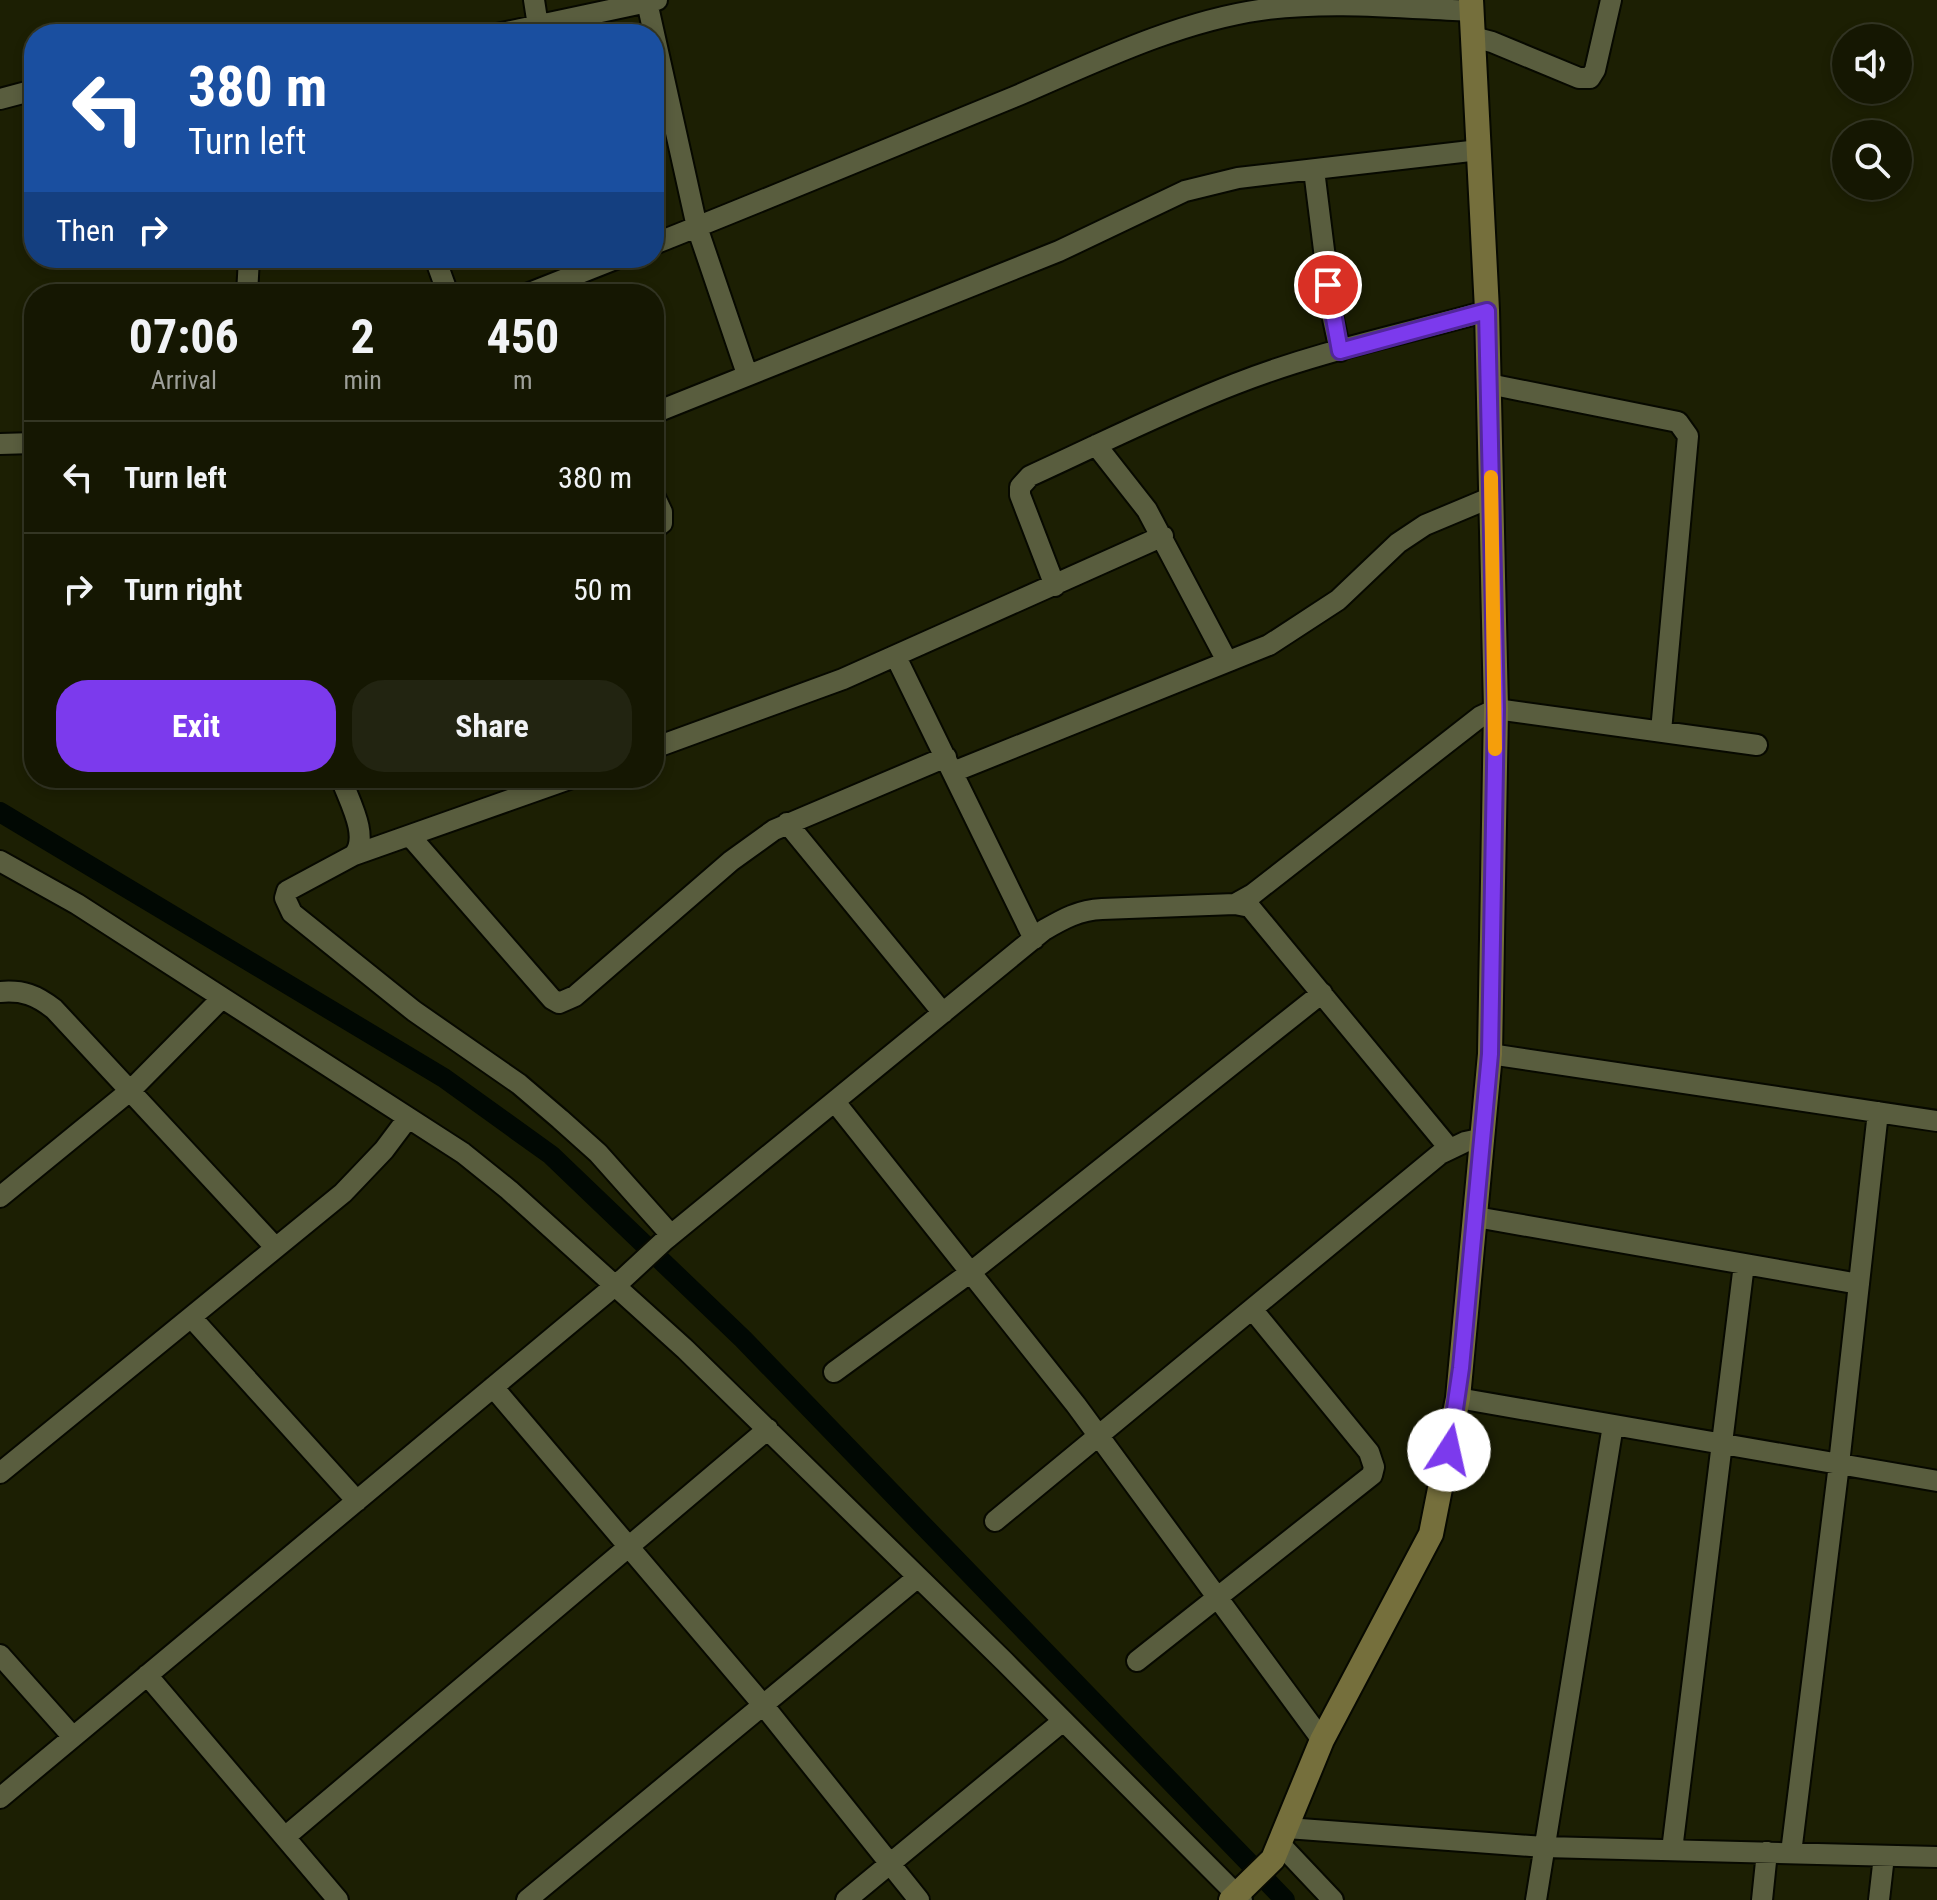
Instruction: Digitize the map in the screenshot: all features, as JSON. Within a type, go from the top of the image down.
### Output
[{"type":"street","points":[[534,0],[538,24]]},
{"type":"street","points":[[1473,37],[1579,78],[1590,78],[1595,70],[1611,0]]},
{"type":"street","points":[[547,24],[652,1],[657,24]]},
{"type":"street","points":[[0,861],[77,904],[463,1153],[509,1190],[619,1282],[1239,1894],[1280,1843],[1322,1740],[1431,1534],[1458,1398],[1490,1054],[1496,709],[1487,311],[1472,6],[1311,3],[1245,13],[1195,26],[1122,51],[664,240]]},
{"type":"street","points":[[664,61],[697,227],[747,374]]},
{"type":"street","points":[[0,99],[24,93]]},
{"type":"street","points":[[664,409],[1059,251],[1185,191],[1224,181],[1479,150]]},
{"type":"street","points":[[1314,170],[1332,314],[1340,351]]},
{"type":"street","points":[[552,284],[593,268]]},
{"type":"street","points":[[1055,586],[1020,495],[1020,487],[1030,476],[1169,411],[1238,383],[1340,351],[1487,311]]},
{"type":"street","points":[[1489,384],[1678,422],[1688,436],[1661,731]]},
{"type":"street","points":[[0,444],[24,443]]},
{"type":"street","points":[[1096,445],[1147,510],[1163,536],[1227,661]]},
{"type":"street","points":[[410,836],[552,999],[559,1003],[575,996],[740,854],[787,823],[1269,645],[1319,615],[1358,583],[1398,543],[1425,525],[1492,497]]},
{"type":"street","points":[[664,744],[896,657],[1163,536]]},
{"type":"street","points":[[896,657],[1034,939]]},
{"type":"street","points":[[1235,904],[1253,894],[1481,716],[1496,709],[1757,745]]},
{"type":"street","points":[[344,788],[361,840],[354,855]]},
{"type":"street","points":[[544,788],[354,855],[287,891],[285,898],[292,913],[414,1011],[519,1084],[560,1119],[598,1153],[668,1238]]},
{"type":"street","points":[[787,823],[943,1013]]},
{"type":"street","points":[[0,1798],[668,1238],[1059,921],[1086,910],[1235,904],[1250,907],[1449,1148]]},
{"type":"street","points":[[0,992],[19,991],[46,1003],[131,1090],[275,1247]]},
{"type":"street","points":[[834,1372],[971,1272],[1322,993]]},
{"type":"street","points":[[0,1197],[131,1090],[222,998]]},
{"type":"street","points":[[1490,1054],[1937,1121]]},
{"type":"street","points":[[835,1102],[1098,1435],[1322,1740]]},
{"type":"street","points":[[1791,1853],[1878,1112]]},
{"type":"street","points":[[0,1473],[343,1193],[384,1150],[408,1118]]},
{"type":"street","points":[[995,1521],[1449,1148],[1484,1138]]},
{"type":"street","points":[[1476,1217],[1859,1284]]},
{"type":"street","points":[[1672,1850],[1744,1264]]},
{"type":"street","points":[[1137,1661],[1372,1475],[1374,1467],[1369,1452],[1252,1309]]},
{"type":"street","points":[[191,1317],[357,1501]]},
{"type":"street","points":[[493,1387],[764,1706],[919,1900]]},
{"type":"street","points":[[1458,1398],[1937,1481]]},
{"type":"street","points":[[1536,1900],[1613,1425]]},
{"type":"street","points":[[285,1837],[768,1429]]},
{"type":"street","points":[[527,1900],[918,1577]]},
{"type":"street","points":[[0,1655],[73,1737]]},
{"type":"street","points":[[147,1675],[338,1900]]},
{"type":"street","points":[[846,1900],[1063,1721]]},
{"type":"street","points":[[1280,1843],[1937,1857]]},
{"type":"street","points":[[1280,1843],[1333,1900]]},
{"type":"street","points":[[1762,1900],[1767,1852]]},
{"type":"street","points":[[1879,1900],[1884,1856]]},
{"type":"waterway","points":[[0,812],[444,1078],[551,1155],[743,1339],[1285,1900]]},
{"type":"slow traffic","points":[[1491,477],[1495,749]]},
{"type":"route","points":[[1328,285],[1340,351],[1487,311],[1496,709],[1490,1054],[1458,1398],[1449,1450]]}]
